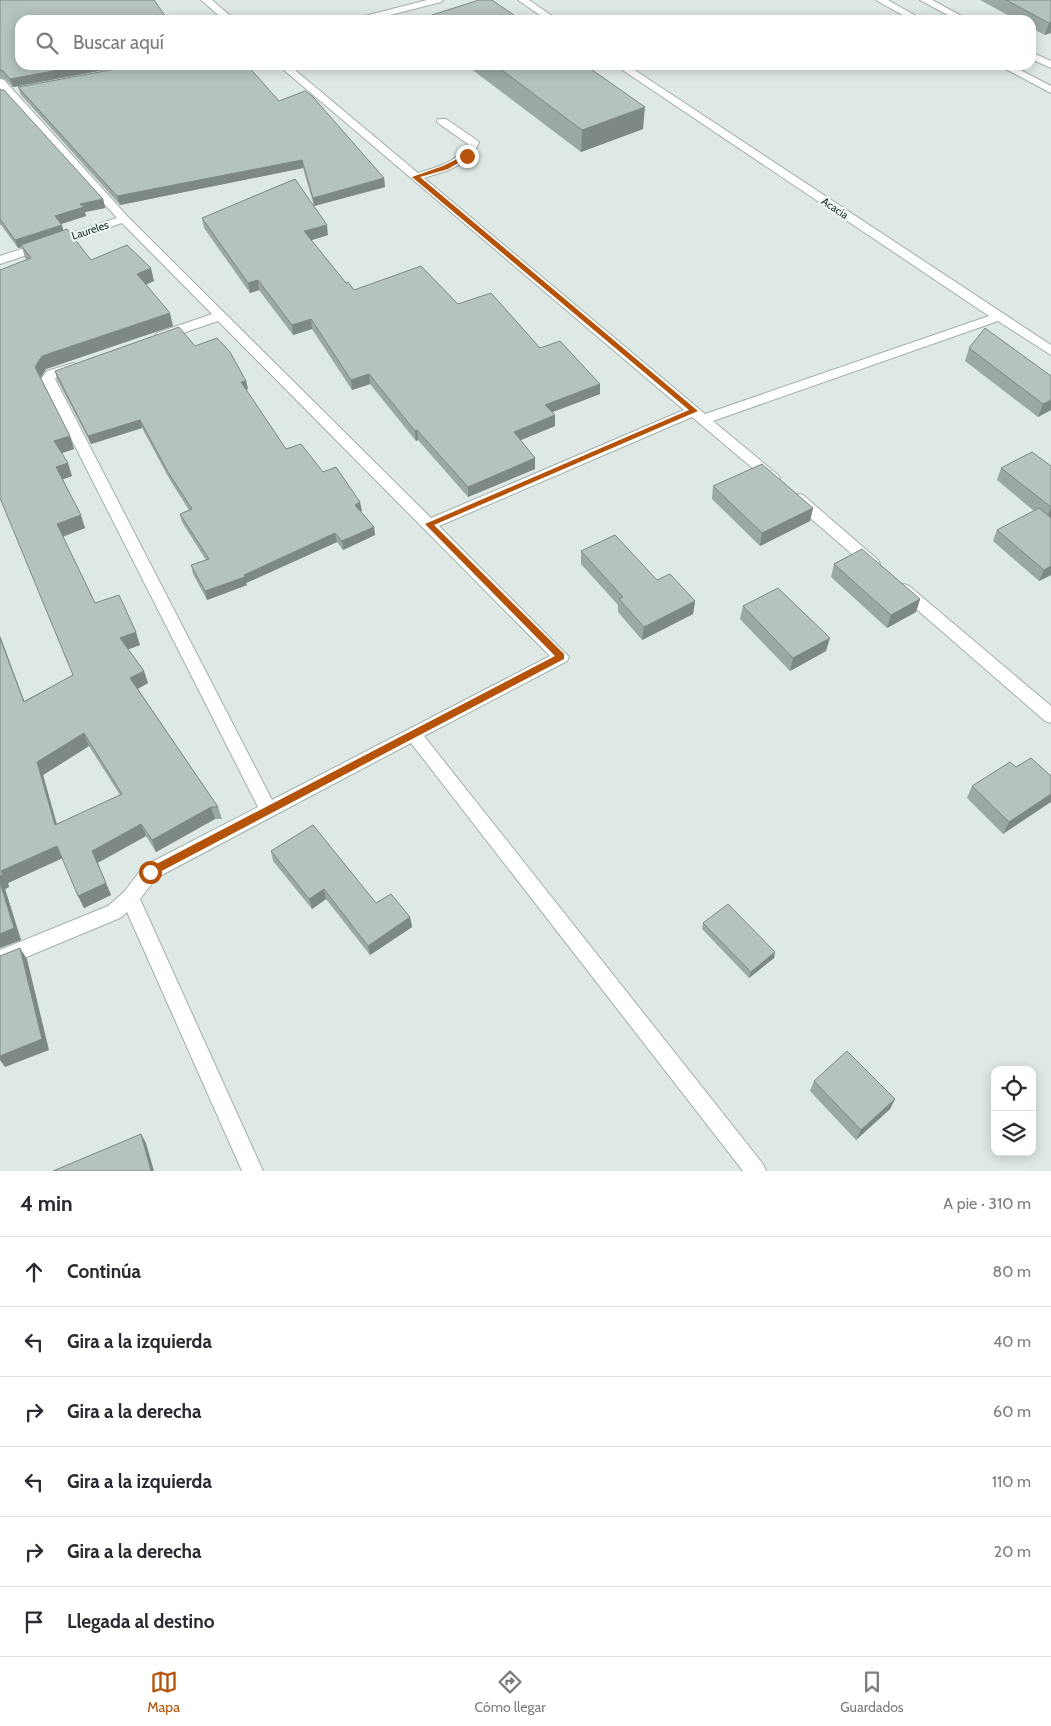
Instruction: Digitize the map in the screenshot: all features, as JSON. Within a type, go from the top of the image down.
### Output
[{"type":"street","points":[[206,0],[224,15]]},
{"type":"street","points":[[380,15],[438,0]]},
{"type":"street","points":[[523,0],[546,15]]},
{"type":"street","points":[[881,0],[909,15]]},
{"type":"street","points":[[925,0],[954,15]]},
{"type":"street","points":[[1036,58],[1051,65]]},
{"type":"street","points":[[289,70],[699,415],[1051,716]]},
{"type":"street","name":"Acacia","points":[[628,70],[1051,351]]},
{"type":"street","points":[[1014,70],[1048,86]]},
{"type":"street","points":[[0,82],[124,219],[561,657],[150,872],[130,898],[114,912],[0,959]]},
{"type":"street","points":[[416,177],[446,168],[467,156],[474,143],[442,120]]},
{"type":"street","name":"Laureles","points":[[0,260],[124,219]]},
{"type":"street","points":[[146,342],[220,316]]},
{"type":"street","points":[[429,524],[699,415],[998,317]]},
{"type":"street","points":[[90,361],[52,374],[48,379],[173,628],[268,810]]},
{"type":"street","points":[[413,734],[756,1171]]},
{"type":"street","points":[[130,898],[253,1171]]},
{"type":"building","points":[[0,0],[154,0],[164,15],[15,15],[15,70],[58,70],[10,79],[0,70]]},
{"type":"building","points":[[479,0],[492,0],[514,15],[432,15]]},
{"type":"building","points":[[1006,0],[1051,0],[1051,22],[1049,23]]},
{"type":"building","points":[[111,70],[251,70],[279,101],[305,91],[313,97],[384,178],[313,198],[302,160],[117,196],[18,87]]},
{"type":"building","points":[[502,70],[592,70],[645,107],[582,130]]},
{"type":"building","points":[[0,90],[4,90],[103,199],[80,204],[84,207],[55,216],[62,225],[15,240],[0,219]]},
{"type":"building","points":[[295,179],[327,225],[304,231],[346,283],[348,282],[354,290],[421,266],[458,304],[491,293],[540,348],[560,341],[600,384],[545,405],[555,415],[514,432],[535,458],[468,487],[417,430],[415,431],[369,374],[351,380],[311,319],[292,325],[258,280],[248,283],[202,218]]},
{"type":"building","points":[[67,229],[91,260],[127,245],[151,268],[137,274],[170,313],[42,356],[35,367],[70,436],[54,441],[68,463],[56,467],[81,515],[57,524],[95,603],[119,595],[136,632],[120,638],[144,671],[130,678],[218,807],[211,807],[152,840],[141,824],[92,851],[106,883],[78,896],[57,846],[1,871],[3,875],[0,876],[0,638],[24,702],[73,675],[0,498],[0,270],[31,258],[21,245]],"holes":[[[84,733],[122,794],[55,825],[37,762]]]},
{"type":"building","points":[[179,327],[195,346],[217,338],[230,352],[246,381],[241,382],[286,449],[301,444],[323,472],[336,467],[360,502],[355,505],[374,527],[342,541],[335,533],[244,575],[245,577],[205,591],[191,565],[209,559],[180,514],[192,509],[168,472],[140,420],[88,436],[55,371]]},
{"type":"building","points":[[985,328],[1051,376],[1051,400],[1043,404],[969,348]]},
{"type":"building","points":[[1032,452],[1051,466],[1051,507],[1001,468]]},
{"type":"building","points":[[762,464],[813,508],[762,533],[713,486]]},
{"type":"building","points":[[1039,508],[1051,518],[1051,566],[1044,570],[997,530]]},
{"type":"building","points":[[615,535],[657,580],[670,574],[695,601],[644,627],[619,599],[623,597],[581,551]]},
{"type":"building","points":[[862,549],[920,599],[891,615],[834,564]]},
{"type":"building","points":[[778,588],[830,638],[793,658],[743,606]]},
{"type":"building","points":[[1031,758],[1051,776],[1051,794],[1009,822],[972,786],[1010,762],[1016,767]]},
{"type":"building","points":[[313,825],[376,903],[391,894],[410,917],[368,946],[324,889],[309,899],[271,851]]},
{"type":"building","points":[[0,882],[14,928],[0,934]]},
{"type":"building","points":[[728,904],[775,952],[751,972],[703,923]]},
{"type":"building","points":[[20,948],[42,1039],[0,1056],[0,956]]},
{"type":"building","points":[[847,1051],[895,1099],[861,1130],[814,1081]]},
{"type":"building","points":[[141,1134],[151,1171],[53,1171]]},
{"type":"route","points":[[150,872],[561,657],[429,524],[695,411],[416,177],[446,168],[467,156]]}]
